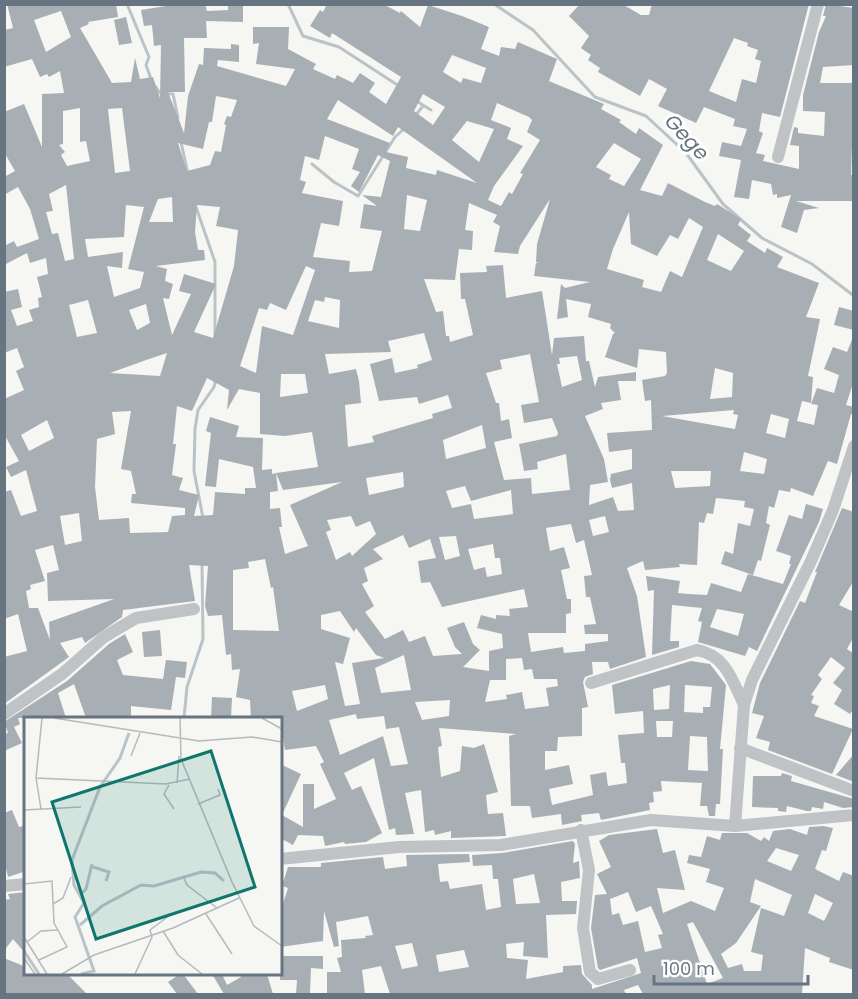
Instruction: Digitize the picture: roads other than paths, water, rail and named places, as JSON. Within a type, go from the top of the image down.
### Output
[{"type":"street","points":[[778,157],[818,4]]},
{"type":"street","points":[[735,825],[744,705],[752,680],[798,591],[828,520],[854,446]]},
{"type":"street","points":[[4,714],[62,674],[104,637],[136,618],[194,609]]},
{"type":"street","points":[[591,683],[697,650],[707,652],[724,664],[744,705]]},
{"type":"street","points":[[740,748],[854,791]]},
{"type":"street","points":[[282,859],[399,847],[501,845],[651,820],[735,825],[854,814]]},
{"type":"street","points":[[581,830],[589,870],[583,928],[590,972],[598,979],[630,970]]},
{"type":"street","points":[[4,886],[24,884]]},
{"type":"waterway","points":[[127,4],[149,57],[146,65],[151,79]]},
{"type":"waterway","points":[[288,4],[303,36],[339,47],[399,86]]},
{"type":"waterway","name":"Gege","points":[[494,4],[533,30],[595,97],[646,116],[686,153],[723,204],[762,238],[812,264],[854,296]]},
{"type":"waterway","points":[[156,87],[160,93],[173,94],[178,118]]},
{"type":"waterway","points":[[418,102],[431,110]]},
{"type":"waterway","points":[[415,116],[423,106]]},
{"type":"waterway","points":[[312,164],[334,182],[358,196],[395,137],[405,128]]},
{"type":"waterway","points":[[181,142],[188,174]]},
{"type":"waterway","points":[[196,207],[215,262],[215,338]]},
{"type":"waterway","points":[[203,518],[194,471],[195,429],[198,410],[214,387],[216,379]]},
{"type":"waterway","points":[[184,717],[187,687],[203,639],[202,564]]}]
